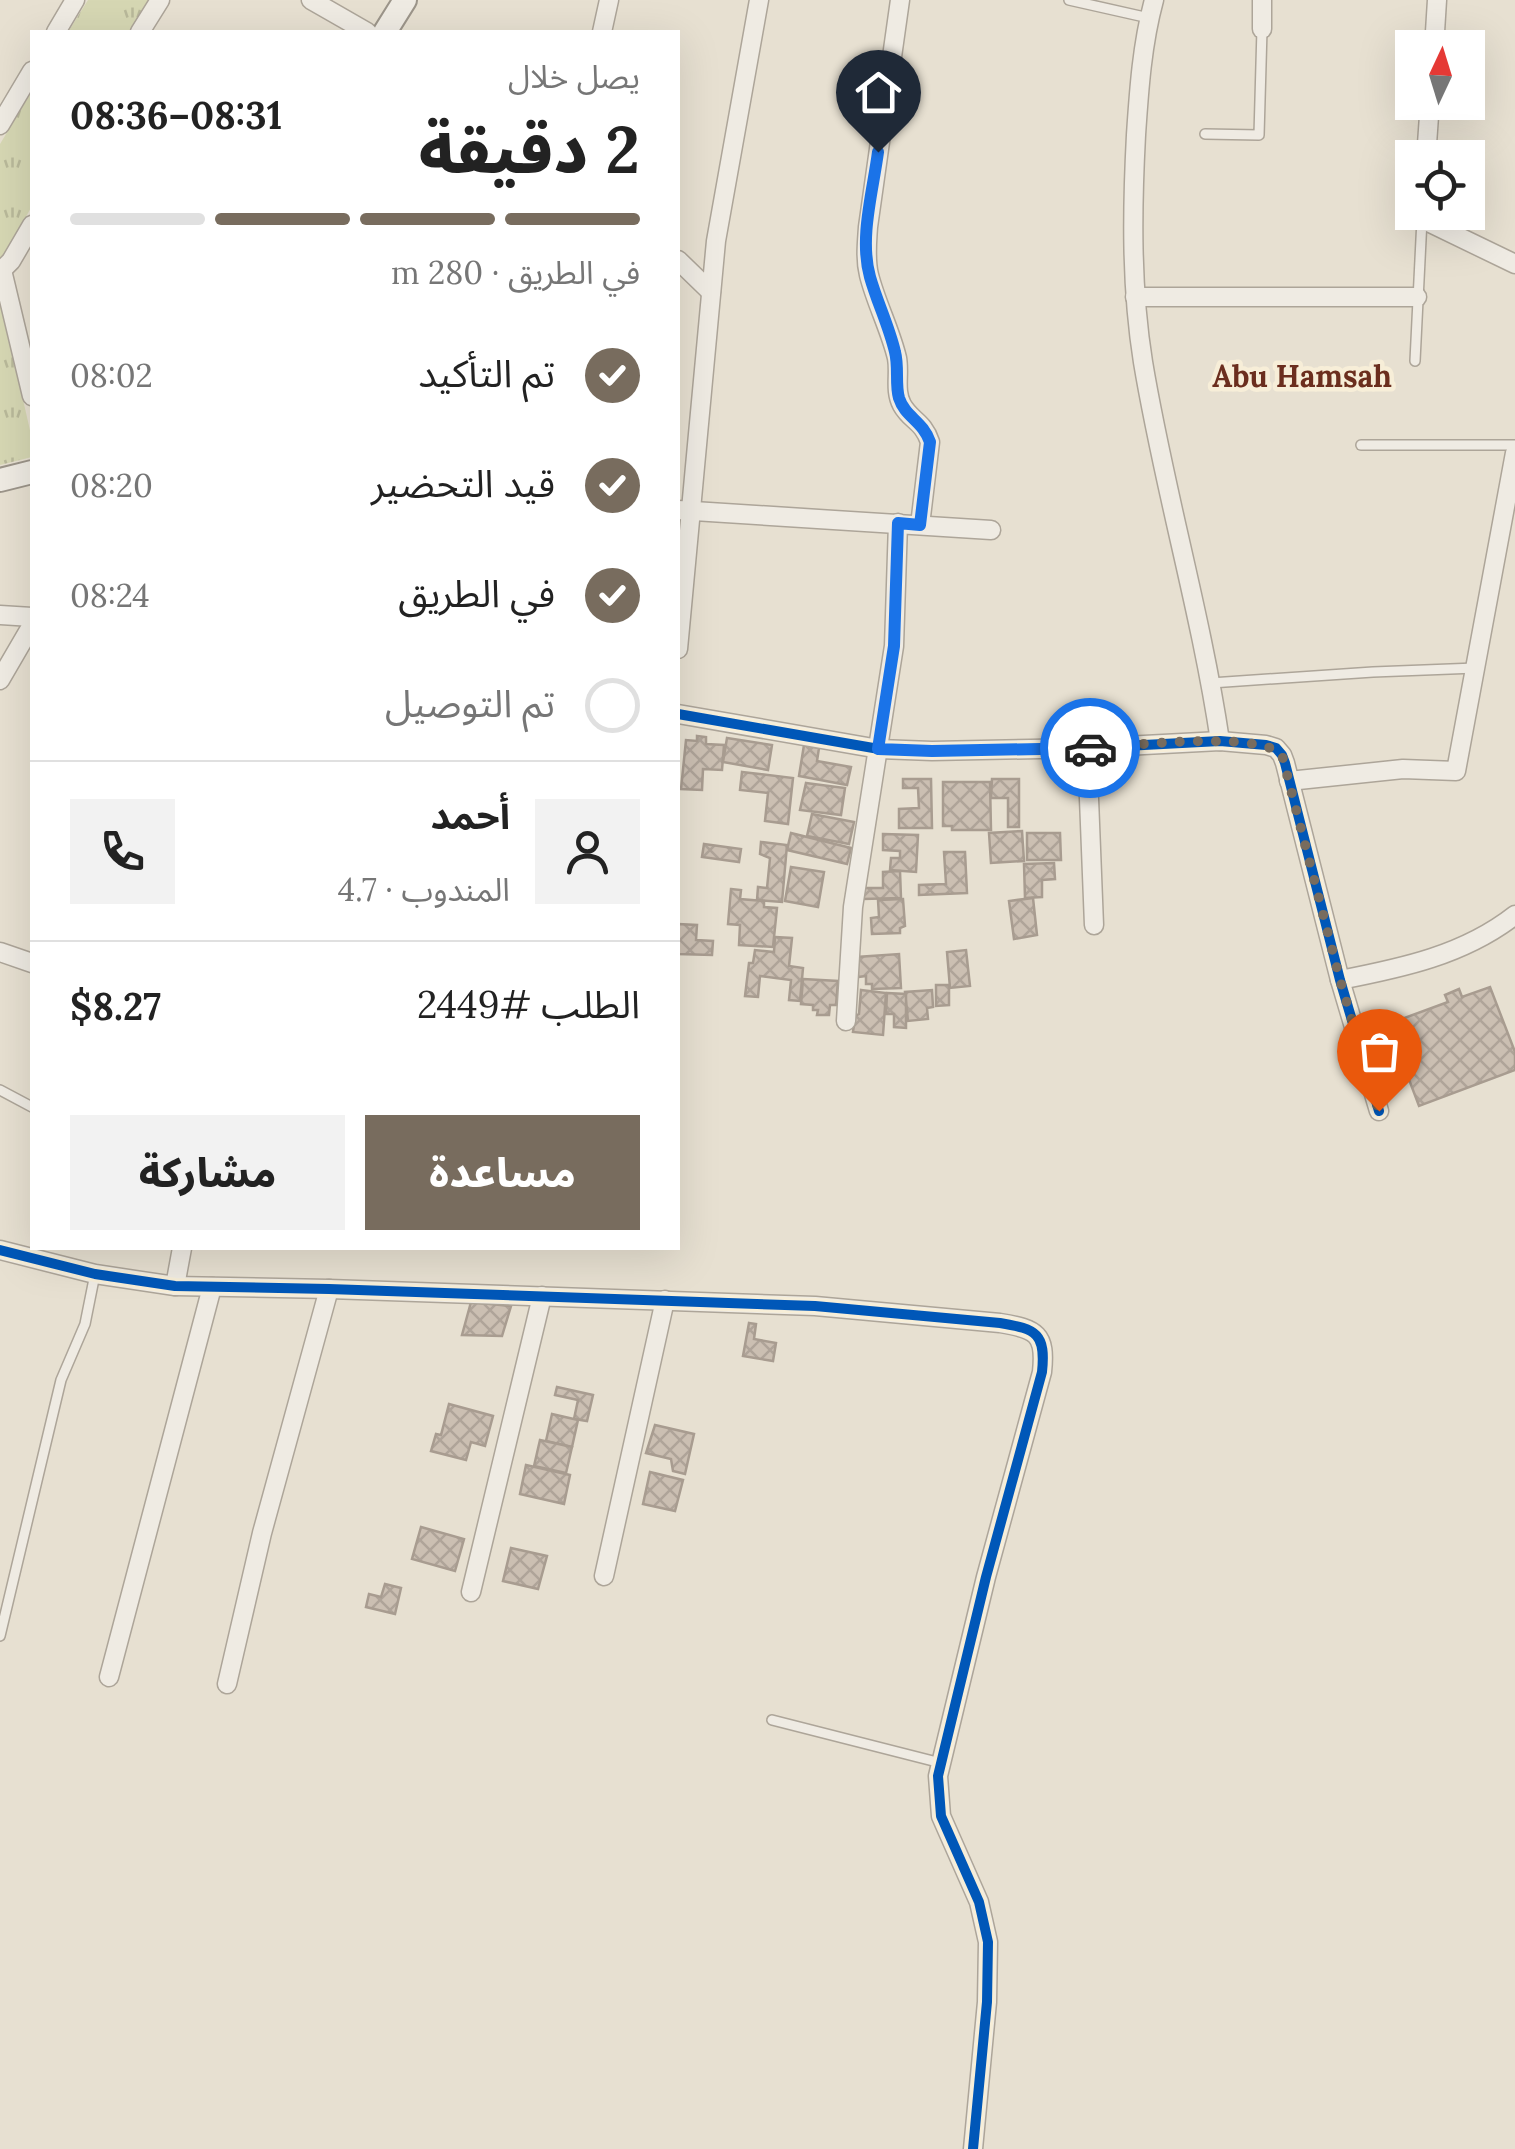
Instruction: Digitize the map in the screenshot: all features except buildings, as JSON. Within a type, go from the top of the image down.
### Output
[{"type":"street","points":[[57,30],[76,0]]},
{"type":"street","points":[[141,30],[160,0]]},
{"type":"street","points":[[312,0],[364,30]]},
{"type":"street","points":[[387,30],[404,0]]},
{"type":"street","points":[[602,30],[608,0]]},
{"type":"street","points":[[680,603],[684,510],[716,241],[759,0]]},
{"type":"street","points":[[900,0],[866,252],[869,274],[892,337],[900,402],[926,430],[930,442],[920,525]]},
{"type":"street","points":[[1262,0],[1262,29]]},
{"type":"street","points":[[1436,30],[1438,0]]},
{"type":"street","points":[[1151,9],[1139,96],[1132,202],[1135,297],[1158,442],[1220,741]]},
{"type":"street","points":[[0,126],[30,75]]},
{"type":"street","points":[[30,229],[11,262],[1,271],[30,388]]},
{"type":"street","points":[[1449,230],[1515,264]]},
{"type":"street","points":[[680,262],[712,292]]},
{"type":"street","points":[[1135,297],[1418,297]]},
{"type":"street","points":[[1289,780],[1403,768],[1456,771],[1515,449]]},
{"type":"street","points":[[0,480],[30,472]]},
{"type":"street","points":[[684,510],[992,530]]},
{"type":"street","points":[[846,1021],[852,907],[894,646],[898,523]]},
{"type":"street","points":[[0,616],[30,617]]},
{"type":"street","points":[[0,680],[25,655]]},
{"type":"street","points":[[680,714],[878,749],[1087,748],[1220,741],[1276,748],[1282,755],[1340,980],[1379,1111]]},
{"type":"street","points":[[1087,748],[1094,925]]},
{"type":"street","points":[[1340,980],[1426,962],[1472,943],[1515,915]]},
{"type":"street","points":[[0,952],[30,962]]},
{"type":"street","points":[[0,1250],[94,1274],[175,1286],[815,1306],[1000,1323],[1024,1327],[1038,1335],[1044,1350],[1042,1372],[986,1576],[941,1763],[938,1795],[941,1816],[979,1902],[988,1942],[987,2002],[973,2149]]},
{"type":"street","points":[[175,1286],[182,1250]]},
{"type":"street","points":[[109,1677],[212,1287]]},
{"type":"street","points":[[226,1684],[262,1534],[329,1289]]},
{"type":"street","points":[[471,1592],[542,1296]]},
{"type":"street","points":[[604,1576],[665,1300]]},
{"type":"lane","points":[[1069,0],[1151,9]]},
{"type":"lane","points":[[1205,134],[1259,135],[1262,29]]},
{"type":"lane","points":[[1415,361],[1421,230]]},
{"type":"lane","points":[[1361,445],[1515,449]]},
{"type":"lane","points":[[1211,683],[1476,668]]},
{"type":"lane","points":[[0,1090],[30,1106]]},
{"type":"lane","points":[[0,1636],[61,1380],[85,1324],[94,1274]]},
{"type":"lane","points":[[772,1720],[941,1763]]},
{"type":"green space","points":[[88,0],[151,0],[133,30],[69,30]]},
{"type":"green space","points":[[30,94],[30,210],[0,263],[0,144]]},
{"type":"green space","points":[[0,299],[30,430],[30,458],[0,465]]},
{"type":"cycle path","points":[[680,714],[879,749],[1087,748],[1220,741],[1276,748],[1285,763],[1340,980],[1379,1111]]},
{"type":"cycle path","points":[[0,1250],[95,1274],[175,1286],[815,1306],[1000,1323],[1031,1331],[1040,1341],[1042,1372],[986,1577],[938,1776],[941,1816],[979,1902],[988,1942],[987,2002],[973,2149]]},
{"type":"way so far","points":[[1090,748],[1220,741],[1266,745],[1282,755],[1340,980],[1379,1111]]},
{"type":"district","name":"Abu Hamsah","points":[[1302,377]]},
{"type":"route","points":[[878,152],[866,252],[869,274],[892,337],[900,402],[926,430],[930,442],[920,525],[898,523],[894,646],[878,749],[1090,748]]}]
